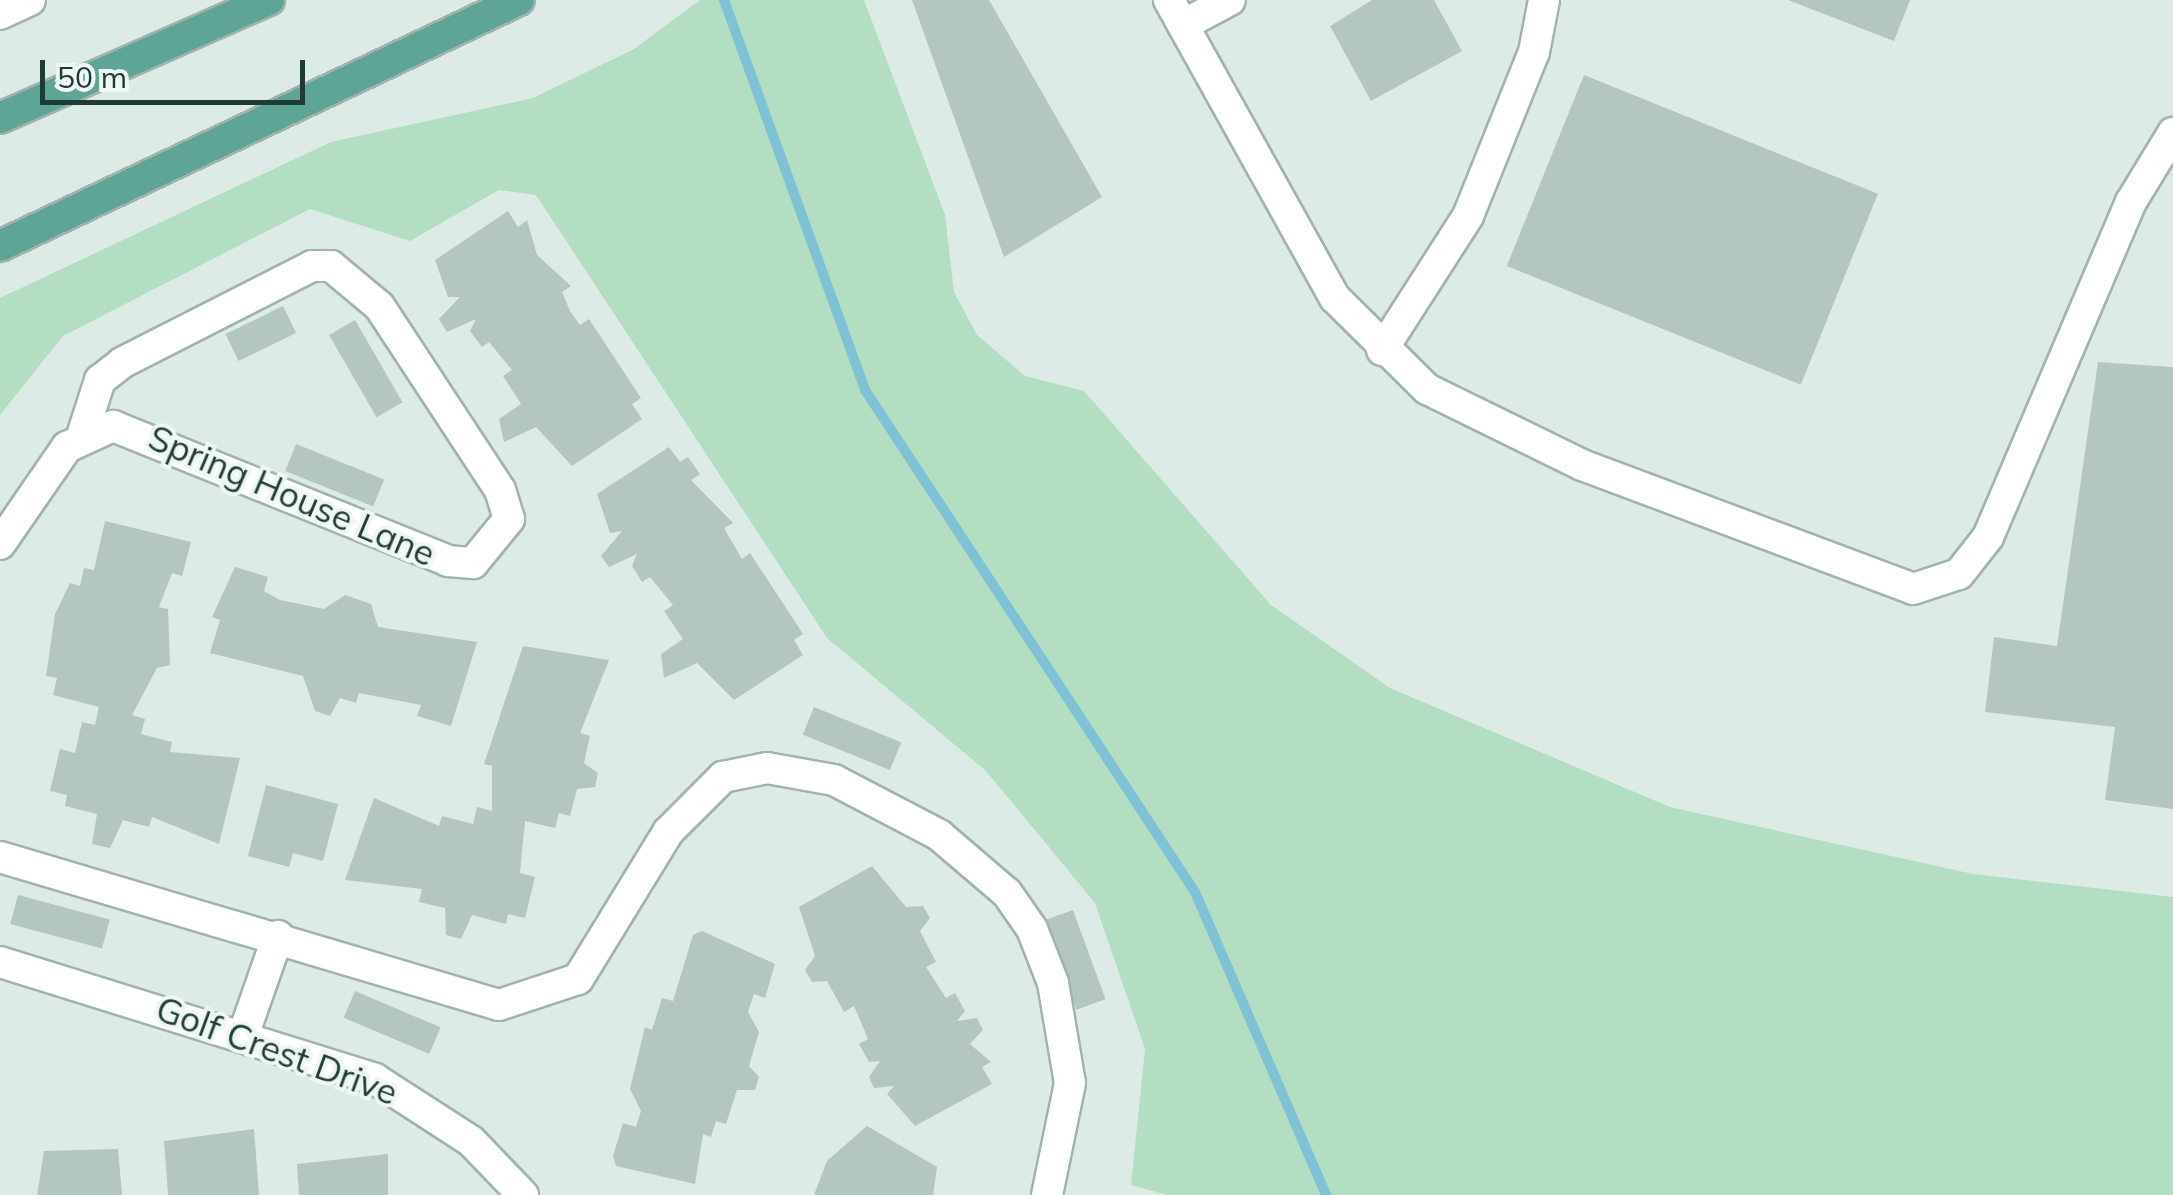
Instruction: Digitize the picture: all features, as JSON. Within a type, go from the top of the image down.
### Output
[{"type":"main road","points":[[0,118],[269,0]]},
{"type":"main road","points":[[0,246],[518,0]]},
{"type":"street","points":[[0,14],[30,0]]},
{"type":"street","points":[[1230,0],[1176,13],[1284,217],[1335,298],[1382,350],[1482,422],[1870,577],[1913,589],[1941,584],[1975,560],[1988,538],[2131,202],[2173,133]]},
{"type":"street","points":[[1382,350],[1468,216],[1534,52],[1544,0]]},
{"type":"street","name":"Spring House Lane","points":[[0,544],[82,436],[100,380],[122,363],[312,266],[330,266],[379,306],[500,490],[509,520],[474,563],[448,561],[131,428],[82,436]]},
{"type":"street","points":[[0,857],[278,936],[466,1001],[543,997],[600,955],[668,832],[723,777],[767,768],[834,780],[939,834],[1007,893],[1032,929],[1053,983],[1070,1083],[1047,1195]]},
{"type":"street","points":[[244,1033],[278,936]]},
{"type":"street","name":"Golf Crest Drive","points":[[0,962],[244,1033],[408,1096],[523,1195]]},
{"type":"green space","points":[[700,0],[864,0],[945,215],[954,292],[977,335],[1025,376],[1084,391],[1271,605],[1390,688],[1670,807],[1973,874],[2173,897],[2173,1195],[1167,1195],[1131,1185],[1145,1049],[1095,903],[986,771],[827,638],[536,195],[499,190],[410,241],[310,209],[63,336],[0,415],[0,298],[331,142],[533,98],[634,49]]},
{"type":"building","points":[[912,0],[989,0],[1102,197],[1004,257]]},
{"type":"building","points":[[1372,0],[1434,0],[1462,51],[1371,101],[1330,26]]},
{"type":"building","points":[[1788,0],[1910,0],[1894,41]]},
{"type":"building","points":[[1584,75],[1878,194],[1801,385],[1507,266]]},
{"type":"building","points":[[508,211],[518,227],[527,220],[537,255],[571,286],[562,292],[570,311],[580,325],[589,319],[641,398],[632,404],[642,419],[572,466],[536,427],[504,442],[499,419],[521,404],[503,376],[512,370],[489,342],[482,347],[470,331],[476,319],[447,332],[439,319],[460,297],[448,297],[435,260]]},
{"type":"building","points":[[283,306],[296,333],[239,361],[225,334]]},
{"type":"building","points":[[355,320],[403,402],[377,417],[329,335]]},
{"type":"building","points":[[2098,362],[2173,367],[2173,809],[2105,800],[2115,727],[1985,712],[1994,637],[2057,646]]},
{"type":"building","points":[[296,444],[384,480],[373,506],[285,471]]},
{"type":"building","points":[[669,447],[680,462],[688,457],[700,474],[691,480],[733,523],[724,528],[742,559],[750,553],[803,634],[794,640],[803,655],[734,700],[697,663],[664,678],[661,654],[683,639],[664,611],[673,605],[650,577],[642,582],[632,566],[637,554],[609,567],[601,556],[622,531],[610,533],[597,494]]},
{"type":"building","points":[[105,521],[191,542],[182,576],[172,573],[159,607],[168,609],[170,665],[157,668],[132,715],[145,719],[141,734],[172,742],[170,752],[240,758],[219,844],[152,817],[149,827],[123,820],[110,848],[92,844],[97,814],[65,806],[67,795],[50,791],[60,749],[75,753],[82,722],[95,725],[99,707],[53,695],[57,678],[46,676],[55,614],[70,583],[80,586],[84,568],[94,570]]},
{"type":"building","points":[[235,567],[268,577],[264,591],[280,600],[324,609],[345,595],[371,604],[378,627],[477,642],[451,726],[417,716],[421,705],[359,693],[356,703],[340,698],[330,716],[315,711],[303,676],[210,653],[220,620],[212,617]]},
{"type":"building","points":[[523,646],[609,660],[580,733],[590,736],[584,763],[598,773],[595,787],[577,789],[570,816],[559,813],[555,828],[525,821],[520,873],[535,877],[525,918],[508,914],[506,924],[472,915],[461,939],[446,935],[445,908],[419,902],[422,889],[345,880],[374,798],[439,826],[442,816],[473,824],[477,807],[492,811],[492,766],[484,764]]},
{"type":"building","points":[[814,707],[901,742],[890,770],[803,735]]},
{"type":"building","points":[[266,785],[338,804],[323,861],[293,853],[289,867],[248,856]]},
{"type":"building","points":[[872,866],[906,907],[923,906],[930,918],[920,931],[936,962],[926,967],[946,998],[955,993],[965,1011],[957,1021],[977,1018],[983,1030],[970,1044],[991,1062],[982,1067],[992,1084],[915,1126],[887,1094],[894,1086],[874,1088],[869,1077],[880,1061],[869,1062],[859,1044],[868,1039],[854,1006],[844,1012],[827,981],[812,982],[805,970],[815,956],[799,907]]},
{"type":"building","points":[[18,895],[110,920],[102,949],[10,924]]},
{"type":"building","points":[[1073,910],[1105,999],[1076,1010],[1044,921]]},
{"type":"building","points":[[702,931],[775,964],[765,998],[754,994],[748,1012],[759,1032],[749,1066],[759,1077],[755,1090],[737,1090],[726,1124],[716,1121],[711,1137],[703,1134],[695,1184],[616,1166],[613,1156],[623,1123],[636,1127],[641,1111],[630,1089],[645,1027],[652,1030],[662,998],[673,1001],[693,935]]},
{"type":"building","points":[[355,991],[441,1027],[429,1054],[344,1018]]},
{"type":"building","points":[[867,1126],[937,1167],[933,1195],[814,1195],[827,1161]]},
{"type":"building","points":[[254,1129],[259,1195],[168,1195],[164,1141]]},
{"type":"building","points":[[118,1149],[122,1195],[37,1195],[44,1151]]},
{"type":"building","points":[[388,1154],[388,1195],[299,1195],[297,1164]]},
{"type":"waterway","points":[[724,0],[865,390],[1195,892],[1326,1195]]}]
